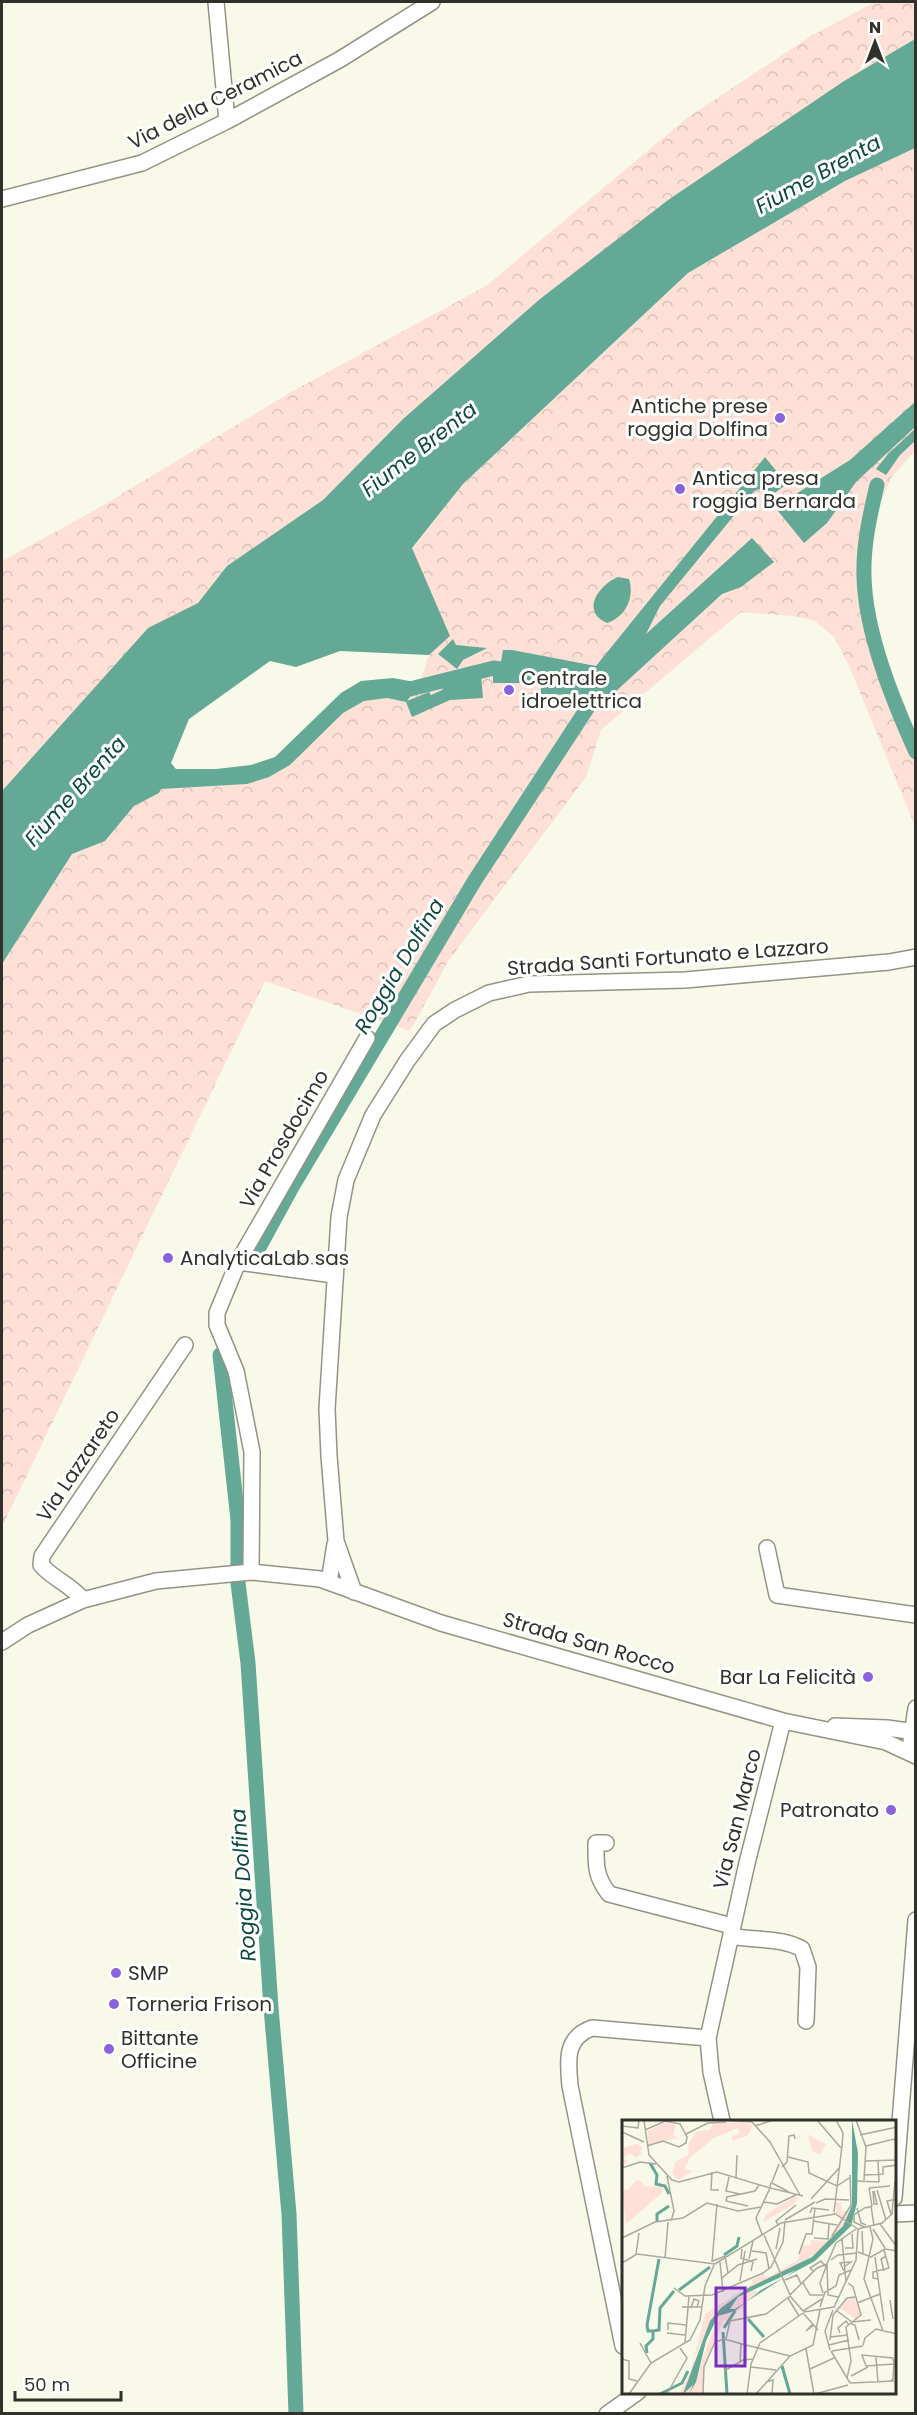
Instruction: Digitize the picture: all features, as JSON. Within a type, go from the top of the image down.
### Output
[{"type":"street","points":[[216,2],[227,121]]},
{"type":"street","name":"Via della Ceramica","points":[[2,199],[142,163],[227,121],[339,60],[432,2]]},
{"type":"street","name":"Strada Santi Fortunato e Lazzaro","points":[[354,1592],[336,1541],[330,1491],[327,1409],[339,1216],[346,1180],[373,1115],[407,1061],[434,1024],[455,1010],[489,993],[529,984],[686,980],[889,962],[915,957]]},
{"type":"street","name":"Via Prosdocimo","points":[[248,1573],[252,1452],[236,1371],[217,1325],[216,1313],[238,1262],[367,1038]]},
{"type":"street","points":[[238,1262],[334,1275]]},
{"type":"street","name":"Via Lazzareto","points":[[83,1599],[77,1592],[45,1570],[41,1565],[42,1556],[185,1345]]},
{"type":"street","name":"Strada Santi Fortunato e Lazzaro","points":[[329,1582],[336,1541]]},
{"type":"street","points":[[767,1548],[777,1595],[915,1615]]},
{"type":"street","points":[[2,1642],[28,1625],[83,1599],[156,1581],[248,1573],[320,1579],[354,1592]]},
{"type":"street","name":"Strada San Rocco","points":[[354,1592],[441,1623],[783,1721],[886,1742],[912,1754]]},
{"type":"street","points":[[912,1754],[915,1708]]},
{"type":"street","name":"Via San Marco","points":[[722,2120],[711,2072],[708,2038],[783,1721]]},
{"type":"street","name":"Strada San Rocco","points":[[816,1726],[914,1731]]},
{"type":"street","points":[[606,1843],[596,1843],[596,1865],[599,1881],[609,1894],[732,1931],[750,1940],[792,1943],[802,1949],[808,1967],[806,2021]]},
{"type":"street","points":[[896,2172],[915,1920]]},
{"type":"street","points":[[622,2341],[570,2086],[569,2055],[572,2044],[579,2033],[592,2028],[708,2038]]},
{"type":"street","points":[[896,2214],[915,2213]]},
{"type":"street","points":[[607,2414],[633,2394]]},
{"type":"green space","points":[[875,2],[915,2],[915,39],[844,81],[668,200],[540,299],[403,419],[323,500],[227,566],[198,603],[148,628],[2,791],[2,561],[95,510],[293,391],[486,286],[687,118],[811,36]]},
{"type":"green space","points":[[915,148],[915,451],[891,478],[875,515],[869,571],[879,642],[915,730],[915,826],[850,668],[835,638],[815,621],[793,616],[741,612],[601,730],[586,777],[449,960],[410,1031],[265,981],[2,1527],[2,964],[72,854],[105,841],[134,806],[159,793],[161,789],[247,784],[290,765],[343,713],[364,701],[387,698],[406,702],[420,683],[429,655],[450,636],[412,549],[463,484],[688,273],[845,181]]},
{"type":"water","name":"Fiume Brenta","points":[[915,39],[915,148],[845,181],[688,273],[463,484],[412,548],[450,636],[429,655],[340,651],[296,667],[270,661],[189,719],[171,763],[176,769],[216,769],[251,765],[275,757],[341,693],[361,681],[393,678],[420,683],[407,701],[429,692],[431,695],[442,690],[455,674],[459,677],[481,675],[483,698],[450,700],[412,717],[406,702],[387,698],[364,701],[343,713],[290,765],[269,777],[247,784],[161,789],[159,793],[134,806],[105,841],[72,854],[2,964],[2,791],[148,628],[198,603],[227,566],[323,500],[403,419],[540,299],[668,200],[844,81]]},
{"type":"water","points":[[915,402],[915,427],[856,482],[827,523],[804,543],[778,511],[799,492],[850,460]]},
{"type":"water","points":[[915,429],[915,441],[900,455],[886,475],[876,469],[888,454]]},
{"type":"water","points":[[765,457],[787,484],[772,495],[761,489],[754,491],[660,606],[646,634],[752,538],[774,562],[741,587],[722,594],[602,704],[595,704],[580,695],[541,694],[541,683],[493,683],[493,673],[500,667],[503,650],[596,666]]},
{"type":"water","points":[[618,577],[629,579],[631,593],[627,606],[619,616],[607,623],[595,612],[595,598],[604,586]]},
{"type":"water","points":[[453,639],[456,645],[487,648],[463,660],[457,669],[438,654]]},
{"type":"waterway","points":[[877,485],[865,553],[864,576],[869,620],[898,711],[916,752]]},
{"type":"waterway","points":[[398,692],[494,668],[518,672]]},
{"type":"waterway","name":"Roggia Dolfina","points":[[256,1253],[292,1187],[475,880],[588,707]]},
{"type":"waterway","name":"Roggia Dolfina","points":[[220,1355],[238,1520],[238,1583],[248,1663],[271,2008],[289,2214],[296,2414]]},
{"type":"place","name":"Antiche prese roggia Dolfina","points":[[780,418]]},
{"type":"place","name":"Antica presa roggia Bernarda","points":[[680,489]]},
{"type":"place","name":"Centrale idroelettrica","points":[[509,690]]},
{"type":"place","name":"AnalyticaLab sas","points":[[168,1258]]},
{"type":"place","name":"Bar La Felicità","points":[[868,1677]]},
{"type":"place","name":"Patronato","points":[[891,1810]]},
{"type":"place","name":"SMP","points":[[116,1973]]},
{"type":"place","name":"Torneria Frison","points":[[114,2004]]},
{"type":"place","name":"Bittante Officine","points":[[109,2049]]}]
